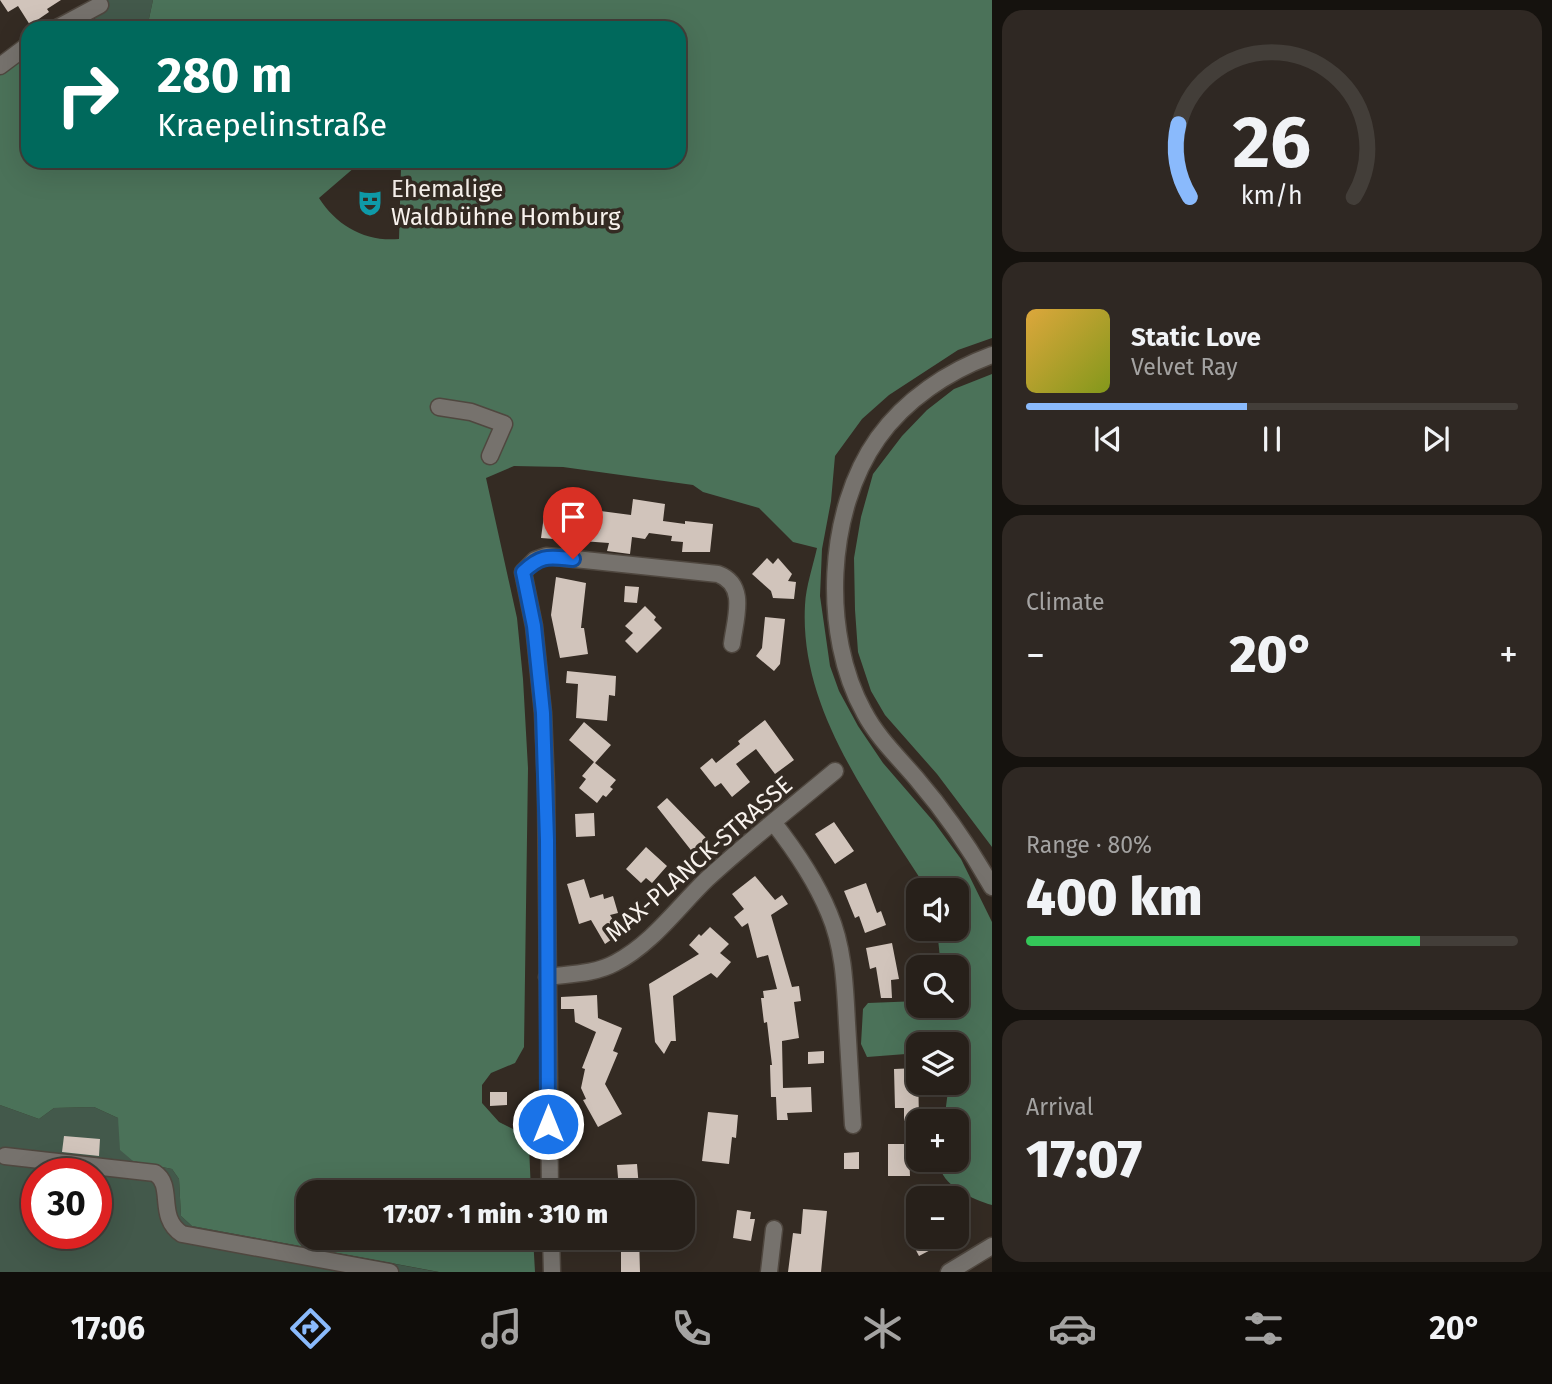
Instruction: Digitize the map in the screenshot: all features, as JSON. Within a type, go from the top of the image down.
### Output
[{"type":"street","points":[[70,21],[100,5]]},
{"type":"street","points":[[0,66],[21,51]]},
{"type":"street","points":[[992,355],[946,377],[924,393],[895,416],[877,439],[860,467],[846,511],[838,549],[834,600],[836,630],[843,662],[852,689],[865,714],[882,740],[969,847],[992,887]]},
{"type":"street","points":[[439,407],[471,412],[504,424],[490,456]]},
{"type":"street","points":[[550,1180],[543,713],[534,626],[523,572],[535,560],[546,556],[718,574],[732,582],[738,597],[732,644]]},
{"type":"street","name":"MAX-PLANCK-STRASSE","points":[[547,977],[596,970],[615,963],[650,937],[712,874],[835,771]]},
{"type":"street","points":[[772,822],[814,880],[830,914],[840,947],[845,979],[853,1125]]},
{"type":"street","points":[[5,1156],[155,1173],[163,1182],[169,1221],[173,1228],[182,1234],[390,1272]]},
{"type":"street","points":[[769,1272],[774,1229]]},
{"type":"street","points":[[949,1272],[992,1246]]},
{"type":"street","points":[[551,1250],[552,1272]]},
{"type":"green space","points":[[101,0],[153,0],[148,21],[94,21]]},
{"type":"green space","points":[[153,0],[992,0],[992,338],[958,350],[889,395],[862,419],[835,456],[831,501],[822,549],[820,596],[830,666],[839,691],[883,763],[934,822],[961,859],[992,922],[992,1205],[969,1196],[969,1186],[954,1186],[942,1172],[969,1172],[969,1109],[946,1109],[947,1095],[969,1095],[969,1032],[906,1032],[906,1054],[867,1057],[861,1044],[863,1009],[868,1003],[906,1002],[906,1018],[969,1018],[969,955],[940,955],[938,941],[969,941],[969,878],[920,878],[864,791],[827,720],[814,683],[806,645],[805,605],[817,548],[793,542],[759,508],[703,492],[693,485],[563,467],[514,466],[486,478],[517,618],[523,679],[528,768],[524,1047],[515,1063],[491,1073],[482,1085],[482,1103],[499,1122],[515,1130],[529,1146],[530,1180],[296,1180],[296,1245],[192,1226],[181,1216],[179,1179],[172,1169],[133,1161],[120,1150],[118,1118],[94,1107],[54,1108],[39,1119],[0,1105],[0,74],[21,60],[21,168],[354,168],[319,198],[334,217],[353,230],[375,238],[399,239],[401,168],[686,168],[686,21],[148,21]]},
{"type":"green space","points":[[992,374],[992,847],[937,774],[885,715],[871,691],[858,652],[854,558],[861,517],[873,474],[902,436],[927,410],[954,389]]},
{"type":"green space","points":[[0,1105],[39,1119],[54,1108],[94,1107],[118,1118],[133,1161],[172,1169],[179,1179],[181,1216],[192,1226],[296,1245],[296,1250],[320,1250],[438,1272],[0,1272]]},
{"type":"green space","points":[[321,1250],[534,1250],[535,1272],[439,1272]]},
{"type":"building","points":[[0,0],[61,0],[36,21],[27,21],[18,6],[8,12]]},
{"type":"building","points":[[633,499],[665,504],[663,521],[713,524],[710,552],[682,552],[683,542],[671,541],[672,536],[649,533],[645,539],[632,537],[630,554],[607,551],[609,543],[541,538],[545,508],[592,517],[593,510],[631,515]]},
{"type":"building","points":[[767,558],[773,564],[778,558],[792,574],[788,581],[796,582],[794,599],[773,598],[771,591],[752,574]]},
{"type":"building","points":[[556,577],[586,583],[581,628],[584,628],[588,654],[560,658],[551,615]]},
{"type":"building","points":[[625,586],[639,587],[637,603],[624,602]]},
{"type":"building","points":[[645,606],[662,628],[637,653],[625,641],[633,633],[625,626]]},
{"type":"building","points":[[765,617],[785,619],[780,664],[774,671],[756,656],[762,648]]},
{"type":"building","points":[[567,671],[616,676],[615,696],[609,695],[607,721],[576,718],[578,684],[566,683]]},
{"type":"building","points":[[765,720],[794,760],[775,774],[756,749],[736,764],[750,782],[732,797],[721,783],[715,787],[700,768],[712,758],[716,763]]},
{"type":"building","points":[[584,722],[611,745],[595,763],[616,780],[610,787],[613,789],[597,803],[579,788],[586,779],[582,776],[594,762],[569,740]]},
{"type":"building","points":[[667,798],[709,841],[694,854],[657,807]]},
{"type":"building","points":[[594,813],[595,836],[576,837],[575,814]]},
{"type":"building","points":[[834,822],[854,851],[835,864],[815,834]]},
{"type":"building","points":[[646,847],[667,866],[652,883],[646,878],[641,883],[626,869]]},
{"type":"building","points":[[755,876],[775,900],[782,895],[788,904],[771,915],[792,987],[799,986],[801,1001],[794,1002],[799,1038],[782,1041],[783,1088],[811,1087],[812,1112],[787,1113],[788,1120],[777,1120],[776,1097],[771,1097],[772,1065],[761,998],[764,998],[763,991],[777,989],[768,955],[757,958],[748,923],[742,927],[734,917],[744,909],[732,894]]},
{"type":"building","points":[[584,879],[590,898],[603,894],[604,899],[613,896],[618,913],[610,915],[621,933],[605,944],[591,920],[579,924],[567,884]]},
{"type":"building","points":[[866,883],[877,913],[881,911],[886,925],[865,933],[859,916],[855,918],[844,891]]},
{"type":"building","points":[[710,927],[729,944],[720,953],[731,962],[717,978],[711,973],[673,996],[676,1041],[671,1041],[664,1054],[655,1042],[649,984],[699,954],[689,945]]},
{"type":"building","points":[[892,943],[899,979],[891,980],[892,998],[881,998],[876,967],[870,969],[866,948]]},
{"type":"building","points":[[597,995],[598,1018],[622,1028],[613,1051],[618,1053],[605,1084],[622,1114],[598,1127],[583,1100],[586,1099],[581,1088],[585,1069],[582,1068],[596,1032],[575,1022],[574,1009],[561,1009],[561,997]]},
{"type":"building","points":[[824,1051],[824,1063],[808,1064],[808,1052]]},
{"type":"building","points":[[906,1068],[906,1095],[919,1095],[919,1109],[906,1109],[906,1121],[904,1108],[895,1108],[894,1069]]},
{"type":"building","points":[[490,1092],[507,1092],[507,1105],[490,1106]]},
{"type":"building","points":[[708,1112],[738,1115],[736,1138],[732,1137],[729,1164],[702,1161]]},
{"type":"building","points":[[64,1136],[100,1139],[99,1156],[62,1152]]},
{"type":"building","points":[[888,1144],[906,1144],[906,1172],[910,1172],[910,1176],[888,1176]]},
{"type":"building","points":[[859,1152],[859,1169],[844,1169],[844,1153]]},
{"type":"building","points":[[637,1164],[638,1180],[618,1180],[617,1165]]},
{"type":"building","points":[[803,1209],[827,1211],[821,1272],[788,1272],[793,1233],[801,1234]]},
{"type":"building","points":[[737,1210],[751,1212],[750,1219],[755,1219],[751,1241],[733,1238]]},
{"type":"building","points":[[915,1249],[932,1249],[919,1256]]},
{"type":"building","points":[[621,1250],[639,1250],[640,1272],[621,1272]]},
{"type":"place","name":"Ehemalige Waldbühne Homburg","points":[[370,203]]},
{"type":"route","points":[[548,1124],[547,840],[543,713],[534,626],[523,572],[535,560],[546,556],[573,559]]}]
